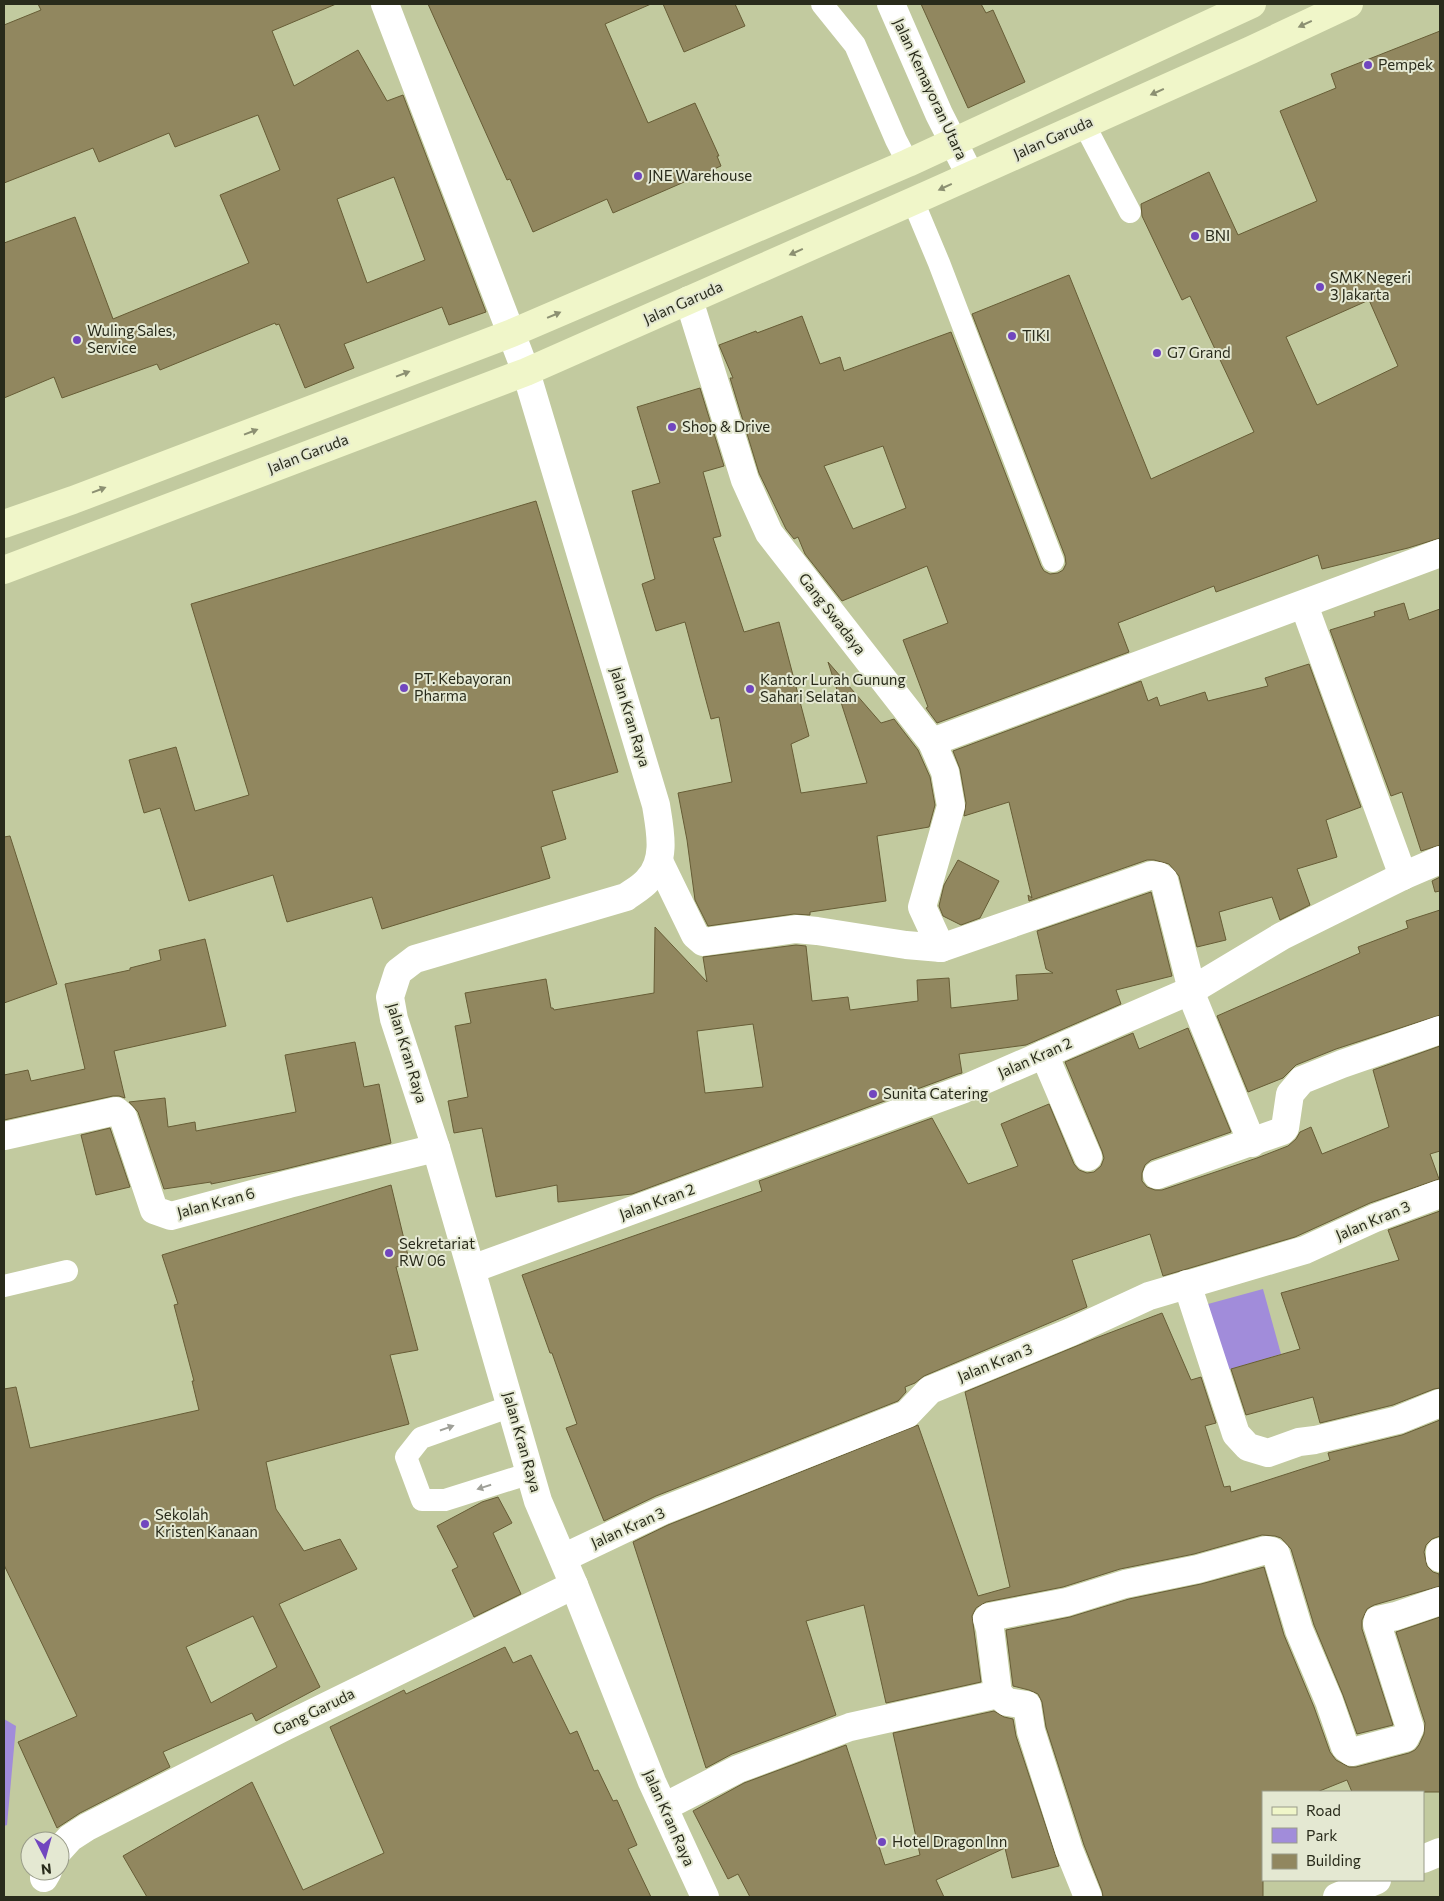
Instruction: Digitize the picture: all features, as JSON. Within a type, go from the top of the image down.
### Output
[{"type":"main road","points":[[4,524],[73,500],[512,333],[908,163],[952,141],[1252,4]]},
{"type":"main road","name":"Jalan Garuda","points":[[4,570],[526,372],[1349,4]]},
{"type":"main road","points":[[73,500],[86,538]]},
{"type":"street","name":"Jalan Kran Raya","points":[[385,4],[526,372],[656,805],[662,837],[659,861],[648,880],[626,897],[415,959],[398,972],[390,997],[394,1019],[436,1148],[538,1501],[574,1585],[652,1782],[705,1897]]},
{"type":"street","name":"Jalan Kemayoran Utara","points":[[891,4],[952,141],[970,175]]},
{"type":"street","name":"Gang Swadaya","points":[[689,300],[745,480],[769,533],[932,742],[945,772],[951,806],[922,906],[941,948]]},
{"type":"street","points":[[932,742],[1440,553]]},
{"type":"street","points":[[1304,605],[1403,876]]},
{"type":"street","name":"Jalan Kran 2","points":[[472,1269],[964,1089],[1191,990],[1282,936],[1403,876],[1440,860]]},
{"type":"street","points":[[659,861],[696,935],[704,942],[796,929],[906,945],[941,948],[1152,875],[1159,876],[1164,880],[1191,990],[1252,1142]]},
{"type":"street","points":[[1157,1175],[1282,1131],[1285,1128],[1290,1094],[1302,1080],[1440,1030]]},
{"type":"street","points":[[1044,1054],[1088,1157]]},
{"type":"street","name":"Jalan Kran 6","points":[[4,1136],[116,1112],[123,1117],[154,1210],[171,1216],[289,1184],[436,1148]]},
{"type":"street","name":"Jalan Kran 3","points":[[563,1558],[662,1511],[907,1414],[930,1390],[1071,1332],[1150,1296],[1306,1250],[1375,1218],[1440,1194]]},
{"type":"street","points":[[1187,1284],[1236,1434],[1248,1447],[1268,1453],[1299,1442],[1315,1440],[1398,1420],[1440,1403]]},
{"type":"street","points":[[1088,1897],[1069,1850],[1031,1731],[1027,1704],[1007,1702],[998,1694],[990,1629],[987,1619],[989,1617],[1067,1602],[1125,1584],[1198,1569],[1266,1550],[1272,1551],[1276,1554],[1300,1630],[1329,1701],[1345,1747],[1352,1752],[1405,1738],[1410,1728],[1377,1624],[1378,1620],[1396,1616],[1440,1600]]},
{"type":"street","points":[[1440,1552],[1440,1558]]},
{"type":"street","name":"Gang Garuda","points":[[70,1838],[87,1827],[284,1727],[574,1585]]},
{"type":"street","points":[[664,1807],[738,1769],[850,1727],[998,1694]]},
{"type":"street","points":[[1424,1860],[1440,1852]]},
{"type":"street","points":[[1337,1897],[1375,1881]]},
{"type":"lane","points":[[822,4],[855,45],[896,140],[908,163]]},
{"type":"lane","points":[[1084,124],[1130,212]]},
{"type":"lane","points":[[913,200],[1054,561]]},
{"type":"lane","points":[[4,1286],[67,1271]]},
{"type":"lane","points":[[512,1406],[421,1438],[406,1457],[422,1500],[445,1500],[531,1473]]},
{"type":"green space","points":[[1263,1289],[1281,1354],[1227,1370],[1208,1304]]},
{"type":"green space","points":[[4,1719],[16,1726],[7,1825],[4,1826]]},
{"type":"building","points":[[38,4],[336,4],[272,31],[294,86],[358,50],[387,101],[403,95],[486,312],[449,325],[442,307],[344,344],[354,368],[305,388],[279,324],[276,325],[275,323],[160,370],[157,364],[62,398],[54,377],[4,398],[4,243],[75,217],[113,319],[249,263],[220,195],[280,170],[258,115],[175,147],[169,133],[99,162],[93,148],[4,183],[4,25],[41,10]],"holes":[[[394,177],[425,260],[367,283],[337,199]]]},
{"type":"building","points":[[428,4],[651,4],[605,24],[648,123],[695,103],[719,156],[717,156],[721,166],[613,213],[607,199],[533,232],[510,179],[507,180]]},
{"type":"building","points":[[663,4],[735,4],[745,26],[684,52]]},
{"type":"building","points":[[921,4],[981,4],[986,13],[993,10],[1025,82],[968,108]]},
{"type":"building","points":[[1440,31],[1440,538],[1408,548],[1322,569],[1318,555],[1216,592],[1214,586],[1118,623],[1129,652],[937,723],[926,708],[928,707],[903,640],[948,623],[927,566],[842,601],[805,554],[798,537],[794,539],[786,529],[759,473],[730,378],[733,378],[719,345],[802,316],[820,364],[840,357],[844,371],[951,332],[1041,566],[1044,571],[1050,574],[1058,573],[1063,570],[1066,564],[1065,556],[972,314],[1069,275],[1151,479],[1254,432],[1190,296],[1182,300],[1142,216],[1141,204],[1209,172],[1238,235],[1317,201],[1280,111],[1336,88],[1331,74]],"holes":[[[1369,300],[1398,366],[1317,405],[1286,337]],[[883,446],[906,508],[853,529],[824,466]]]},
{"type":"building","points":[[700,388],[724,466],[703,472],[721,536],[713,538],[744,632],[779,622],[809,736],[791,744],[801,793],[867,783],[828,662],[881,723],[894,719],[918,750],[930,777],[935,805],[929,827],[877,836],[886,901],[810,912],[810,915],[794,914],[708,926],[695,900],[687,840],[678,793],[732,782],[719,717],[711,719],[685,622],[656,631],[642,584],[655,579],[632,491],[660,483],[637,407]]},
{"type":"building","name":"PT. Kebayoran Pharma","points":[[536,501],[618,772],[552,791],[566,839],[541,847],[550,878],[382,929],[372,897],[287,922],[273,875],[189,901],[160,808],[144,813],[129,760],[176,747],[195,811],[249,795],[191,604]]},
{"type":"building","points":[[1404,603],[1409,620],[1440,609],[1440,845],[1421,851],[1402,792],[1391,796],[1330,630],[1375,616],[1374,612]]},
{"type":"building","points":[[1309,664],[1361,807],[1326,820],[1337,857],[1297,869],[1310,905],[1280,920],[1272,897],[1219,912],[1226,940],[1197,947],[1179,876],[1169,864],[1154,860],[1147,860],[1029,901],[1028,895],[1032,898],[1009,802],[964,816],[966,803],[960,769],[953,751],[1141,681],[1148,701],[1157,697],[1160,706],[1205,692],[1208,701],[1268,686],[1265,678]]},
{"type":"building","points":[[10,836],[57,984],[4,1003],[4,837]]},
{"type":"building","points":[[958,860],[999,881],[980,918],[961,925],[943,916],[939,906],[944,885]]},
{"type":"building","points":[[1440,877],[1440,891],[1435,892],[1432,881]]},
{"type":"building","points":[[1151,892],[1172,976],[1116,990],[1121,1004],[1026,1045],[959,1054],[962,1073],[632,1194],[558,1202],[557,1185],[496,1197],[482,1128],[454,1133],[448,1101],[468,1097],[455,1026],[471,1023],[465,993],[546,979],[551,1008],[554,1010],[654,993],[655,927],[707,982],[703,957],[796,945],[806,946],[812,1001],[848,997],[850,1010],[918,1001],[917,980],[949,978],[951,1008],[1018,1000],[1016,975],[1053,973],[1046,969],[1037,931]],"holes":[[[753,1024],[763,1087],[705,1093],[697,1031]]]},
{"type":"building","points":[[1440,910],[1440,1015],[1336,1049],[1296,1065],[1283,1078],[1248,1092],[1217,1016],[1360,953],[1358,947],[1408,928],[1406,921]]},
{"type":"building","points":[[205,939],[226,1026],[114,1051],[125,1098],[113,1096],[4,1120],[4,1075],[28,1070],[31,1081],[85,1069],[65,984],[130,970],[130,968],[161,960],[159,950]]},
{"type":"building","points":[[1188,1028],[1231,1132],[1151,1160],[1145,1165],[1142,1173],[1142,1181],[1147,1187],[1162,1190],[1257,1158],[1288,1146],[1296,1139],[1300,1132],[1311,1127],[1322,1154],[1389,1127],[1373,1070],[1440,1046],[1440,1151],[1430,1154],[1439,1179],[1370,1203],[1295,1237],[1163,1276],[1150,1234],[1072,1260],[1087,1307],[924,1376],[915,1383],[905,1387],[906,1392],[898,1401],[656,1496],[604,1521],[566,1428],[577,1424],[522,1275],[762,1191],[759,1181],[932,1118],[968,1184],[1018,1166],[1001,1124],[1049,1104],[1074,1164],[1079,1170],[1087,1173],[1094,1172],[1101,1166],[1104,1158],[1065,1062],[1133,1033],[1139,1049]]},
{"type":"building","points":[[355,1042],[364,1087],[379,1084],[391,1143],[281,1170],[211,1184],[211,1182],[164,1189],[138,1112],[129,1102],[165,1098],[168,1127],[195,1122],[196,1131],[296,1112],[285,1055]]},
{"type":"building","points":[[110,1128],[130,1187],[96,1195],[81,1135]]},
{"type":"building","points":[[391,1185],[410,1264],[396,1267],[418,1350],[390,1355],[409,1424],[266,1462],[276,1509],[304,1551],[340,1539],[357,1569],[279,1604],[320,1687],[256,1721],[252,1713],[163,1752],[170,1767],[80,1813],[57,1828],[18,1742],[77,1716],[4,1565],[4,1389],[16,1387],[30,1448],[199,1410],[192,1381],[194,1381],[174,1305],[178,1304],[162,1255]],"holes":[[[253,1616],[277,1667],[211,1703],[186,1647]]]},
{"type":"building","points":[[1440,1211],[1440,1388],[1393,1405],[1320,1423],[1313,1397],[1246,1415],[1231,1369],[1300,1349],[1281,1293],[1399,1260],[1388,1230]]},
{"type":"building","points":[[1162,1313],[1191,1380],[1201,1377],[1216,1423],[1205,1426],[1224,1487],[1230,1486],[1231,1492],[1330,1460],[1328,1453],[1402,1435],[1440,1420],[1440,1536],[1432,1539],[1426,1545],[1424,1552],[1427,1566],[1433,1572],[1439,1574],[1440,1586],[1374,1605],[1367,1609],[1362,1620],[1362,1629],[1393,1725],[1357,1734],[1314,1625],[1291,1549],[1281,1538],[1262,1535],[1194,1554],[1120,1569],[1063,1587],[986,1602],[976,1608],[972,1616],[981,1682],[886,1703],[864,1605],[806,1621],[836,1715],[732,1754],[706,1768],[633,1542],[668,1525],[918,1425],[978,1596],[1010,1587],[965,1392]]},
{"type":"building","points":[[498,1497],[512,1523],[493,1533],[521,1594],[474,1617],[452,1570],[458,1567],[437,1526],[482,1502]]},
{"type":"building","points":[[1264,1567],[1284,1635],[1314,1707],[1330,1752],[1336,1760],[1349,1767],[1356,1767],[1409,1753],[1419,1745],[1424,1734],[1425,1723],[1396,1632],[1440,1617],[1440,1792],[1352,1791],[1347,1780],[1320,1791],[1262,1791],[1263,1897],[1103,1897],[1046,1727],[1042,1702],[1038,1694],[1013,1686],[1006,1630],[1070,1617],[1129,1599],[1201,1584]]},
{"type":"building","points":[[505,1647],[513,1663],[531,1655],[570,1734],[577,1731],[594,1771],[598,1770],[613,1801],[617,1800],[637,1845],[628,1849],[651,1897],[147,1897],[123,1856],[252,1782],[303,1890],[384,1853],[330,1727],[404,1690],[406,1694]]},
{"type":"building","points":[[994,1711],[1004,1717],[1013,1719],[1016,1736],[1059,1866],[1012,1878],[1005,1848],[936,1880],[944,1897],[750,1897],[738,1874],[728,1879],[693,1811],[744,1783],[846,1745],[885,1865],[920,1855],[893,1733]]},
{"type":"place","name":"Pempek","points":[[1368,65]]},
{"type":"place","name":"JNE Warehouse","points":[[638,176]]},
{"type":"place","name":"BNI","points":[[1195,236]]},
{"type":"place","name":"SMK Negeri 3 Jakarta","points":[[1320,287]]},
{"type":"place","name":"TIKI","points":[[1012,336]]},
{"type":"place","name":"Wuling Sales, Service","points":[[77,340]]},
{"type":"place","name":"G7 Grand","points":[[1157,353]]},
{"type":"place","name":"Shop & Drive","points":[[672,427]]},
{"type":"place","name":"PT. Kebayoran Pharma","points":[[404,688]]},
{"type":"place","name":"Kantor Lurah Gunung Sahari Selatan","points":[[750,689]]},
{"type":"place","name":"Sunita Catering","points":[[873,1094]]},
{"type":"place","name":"Sekretariat RW 06","points":[[389,1253]]},
{"type":"place","name":"Sekolah Kristen Kanaan","points":[[145,1524]]},
{"type":"place","name":"Hotel Dragon Inn","points":[[882,1842]]}]
